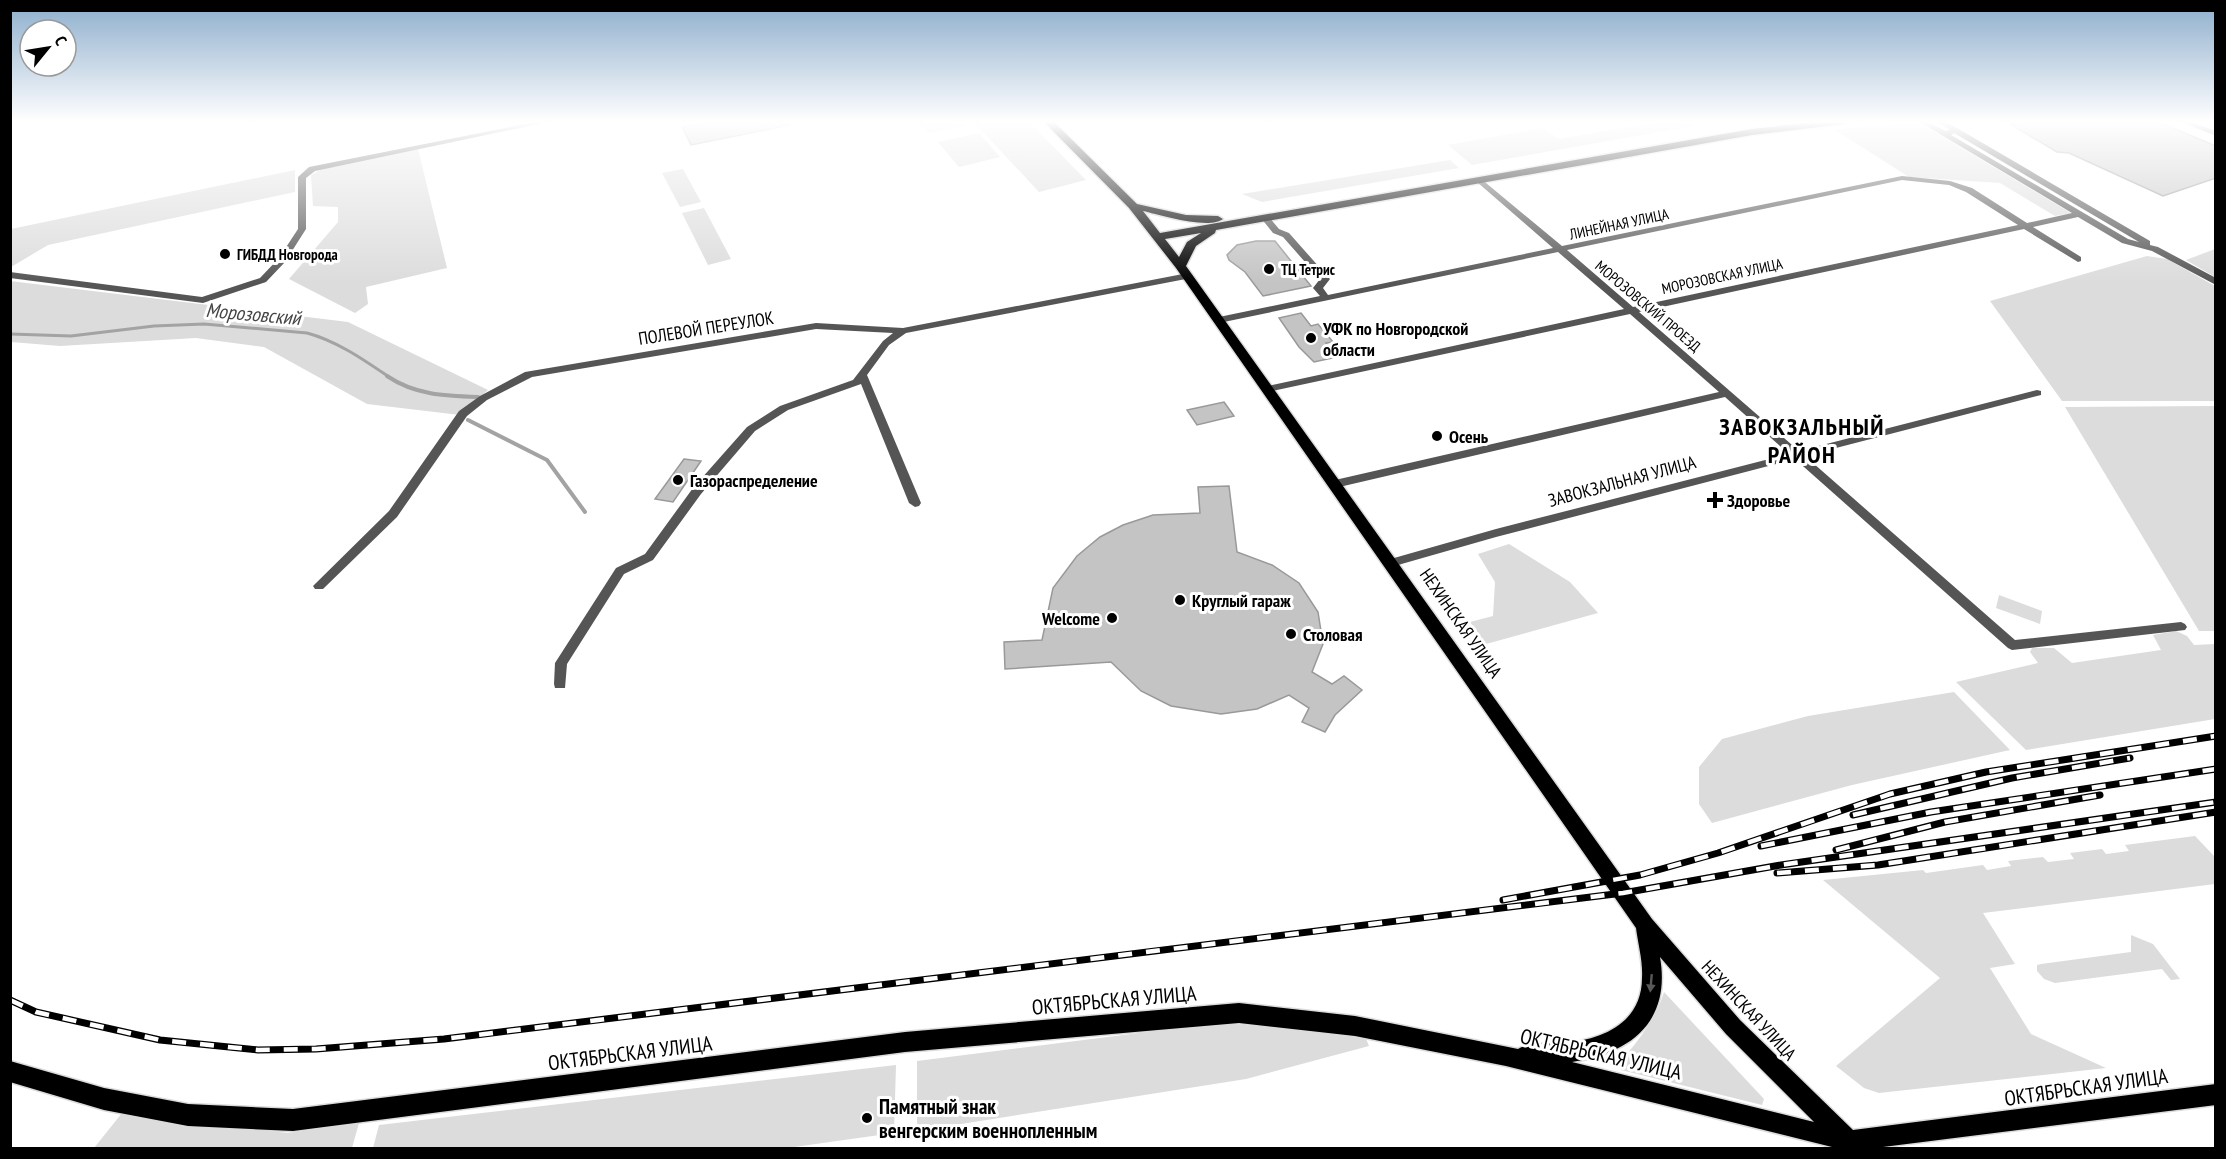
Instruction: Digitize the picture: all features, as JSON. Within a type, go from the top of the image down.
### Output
[{"type":"main road","name":"НЕХИНСКАЯ УЛИЦА","points":[[1102,175],[1133,206],[1188,276],[1645,925],[1733,1028],[1852,1145]]},
{"type":"main road","points":[[1155,234],[1490,175]]},
{"type":"main road","points":[[1133,206],[1186,218],[1228,221],[1265,218],[1356,199],[1505,175]]},
{"type":"main road","points":[[1180,266],[1188,248],[1199,237],[1228,221]]},
{"type":"main road","points":[[1506,1056],[1569,1054],[1605,1046],[1623,1038],[1641,1019],[1652,984],[1645,925]]},
{"type":"main road","name":"ОКТЯБРЬСКАЯ УЛИЦА","points":[[10,1071],[104,1099],[188,1114],[293,1120],[905,1042],[1239,1013],[1354,1026],[1506,1056],[1852,1145],[2216,1094]]},
{"type":"street","points":[[10,275],[203,300],[263,280],[282,260],[302,229],[302,177],[304,175]]},
{"type":"street","points":[[2014,175],[2125,241],[2155,249]]},
{"type":"street","points":[[2032,175],[2155,249],[2216,282]]},
{"type":"street","name":"ЛИНЕЙНАЯ УЛИЦА","points":[[1219,320],[1902,178],[1950,183],[1969,190],[2078,259]]},
{"type":"street","name":"МОРОЗОВСКИЙ ПРОЕЗД","points":[[1480,180],[1797,454],[2012,645],[2181,627]]},
{"type":"street","name":"МОРОЗОВСКАЯ УЛИЦА","points":[[1268,389],[2076,214]]},
{"type":"street","points":[[1265,218],[1276,231],[1286,235],[1325,279],[1318,288],[1326,298]]},
{"type":"street","name":"ПОЛЕВОЙ ПЕРЕУЛОК","points":[[320,586],[393,514],[450,432],[455,420],[500,387],[529,374],[816,326],[903,331],[1188,276]]},
{"type":"street","points":[[560,684],[561,663],[620,571],[649,557],[697,491],[751,429],[784,408],[807,398],[848,387],[863,377],[880,350],[903,331]]},
{"type":"street","points":[[863,377],[915,503]]},
{"type":"street","points":[[1335,484],[1727,393]]},
{"type":"street","name":"ЗАВОКЗАЛЬНАЯ УЛИЦА","points":[[1391,563],[1496,532],[2037,393]]},
{"type":"shaded area","points":[[271,175],[295,175],[295,192],[48,245],[11,267],[11,229]]},
{"type":"shaded area","points":[[311,175],[424,175],[447,268],[366,287],[368,304],[355,313],[289,279],[338,222],[338,207],[313,206]]},
{"type":"shaded area","points":[[663,175],[686,175],[701,202],[680,207]]},
{"type":"shaded area","points":[[1023,175],[1081,175],[1086,180],[1039,192]]},
{"type":"shaded area","points":[[1358,175],[1418,175],[1262,202],[1242,194]]},
{"type":"shaded area","points":[[1483,175],[1496,175],[1362,199],[1360,197]]},
{"type":"shaded area","points":[[1906,175],[2007,175],[2071,213],[2055,216],[2000,183]]},
{"type":"shaded area","points":[[704,208],[731,259],[708,265],[682,213]]},
{"type":"shaded area","points":[[2215,249],[2215,277],[2186,260]]},
{"type":"shaded area","points":[[2147,256],[2167,259],[2215,286],[2215,401],[2062,401],[1990,301]]},
{"type":"shaded area","points":[[10,281],[348,322],[488,390],[460,415],[367,404],[264,347],[196,338],[60,346],[11,342]]},
{"type":"shaded area","points":[[2215,406],[2215,631],[2199,631],[2065,407]]},
{"type":"shaded area","points":[[1509,544],[1570,582],[1598,613],[1486,644],[1470,622],[1493,616],[1495,582],[1478,554]]},
{"type":"shaded area","points":[[1999,595],[2042,611],[2040,624],[1996,608]]},
{"type":"shaded area","points":[[2176,631],[2187,636],[2194,645],[2215,644],[2215,719],[2026,750],[1956,682],[2038,663],[2030,652],[2032,648],[2054,648],[2072,663],[2161,650],[2153,635]]},
{"type":"shaded area","points":[[1954,692],[2010,750],[1852,785],[1712,823],[1699,804],[1699,767],[1722,739],[1808,716]]},
{"type":"shaded area","points":[[2195,836],[2215,857],[2215,884],[1983,913],[2015,964],[1990,968],[2031,1034],[2106,1068],[1879,1093],[1864,1088],[1836,1066],[1940,978],[1823,880],[1923,870],[1926,873],[1983,865],[1987,870],[2011,866],[2008,861],[2043,857],[2048,862],[2074,859],[2070,853],[2102,849],[2106,854],[2129,851],[2125,845]]},
{"type":"shaded area","points":[[2131,935],[2153,944],[2180,979],[2171,980],[2162,969],[2055,983],[2044,979],[2037,971],[2037,965],[2041,964],[2131,952]]},
{"type":"shaded area","points":[[1664,992],[1764,1099],[1762,1105],[1621,1070],[1620,1062],[1646,1029]]},
{"type":"shaded area","points":[[1219,1023],[1364,1034],[1369,1046],[1246,1079],[917,1131],[917,1061]]},
{"type":"shaded area","points":[[896,1065],[894,1133],[787,1148],[373,1148],[379,1125]]},
{"type":"shaded area","points":[[122,1113],[288,1133],[359,1123],[352,1148],[94,1148]]},
{"type":"building","points":[[2117,175],[2216,175],[2216,178],[2163,196]]},
{"type":"building","name":"ТЦ Тетрис","points":[[1256,241],[1275,241],[1311,286],[1263,296],[1245,272],[1229,260],[1227,255],[1237,245]]},
{"type":"building","name":"УФК по Новгородской области","points":[[1301,313],[1311,326],[1318,324],[1333,342],[1326,343],[1337,357],[1314,362],[1299,347],[1279,318]]},
{"type":"building","points":[[1224,402],[1234,416],[1197,425],[1187,410]]},
{"type":"building","name":"Газораспределение","points":[[684,459],[701,461],[673,502],[655,499]]},
{"type":"building","name":"Круглый гараж","points":[[1229,486],[1237,552],[1272,565],[1299,583],[1318,612],[1323,644],[1312,672],[1332,684],[1344,676],[1362,690],[1335,715],[1325,732],[1302,722],[1309,708],[1289,695],[1257,709],[1221,714],[1171,706],[1141,691],[1111,662],[1005,669],[1004,642],[1042,640],[1053,588],[1077,556],[1100,537],[1123,525],[1153,515],[1200,513],[1198,487]]},
{"type":"waterway","name":"Морозовский","points":[[10,334],[71,336],[154,326],[204,324],[307,333],[340,346],[389,377]]},
{"type":"waterway","name":"Морозовский","points":[[387,376],[419,391],[478,397]]},
{"type":"waterway","name":"Морозовский","points":[[468,420],[547,460],[585,512]]},
{"type":"railway","points":[[1503,900],[1640,875],[1718,853],[1890,794],[1986,772],[2216,736]]},
{"type":"railway","points":[[1853,815],[2012,778],[2130,758]]},
{"type":"railway","points":[[1761,846],[1931,812],[2216,769]]},
{"type":"railway","points":[[1836,850],[1945,822],[2100,795]]},
{"type":"railway","points":[[10,1000],[36,1012],[160,1040],[258,1050],[316,1049],[444,1039],[1623,893],[1781,865],[2216,802]]},
{"type":"railway","points":[[1777,873],[1878,865],[2216,812]]},
{"type":"place","name":"ГИБДД Новгорода","points":[[225,254]]},
{"type":"place","name":"ТЦ Тетрис","points":[[1269,269]]},
{"type":"place","name":"УФК по Новгородской области","points":[[1311,338]]},
{"type":"place","name":"Осень","points":[[1437,436]]},
{"type":"place","name":"Газораспределение","points":[[678,480]]},
{"type":"place","name":"Здоровье","points":[[1715,500]]},
{"type":"place","name":"Круглый гараж","points":[[1180,600]]},
{"type":"place","name":"Welcome","points":[[1112,618]]},
{"type":"place","name":"Столовая","points":[[1291,634]]},
{"type":"place","name":"Памятный знак венгерским военнопленным","points":[[867,1118]]},
{"type":"district","name":"ЗАВОКЗАЛЬНЫЙ РАЙОН","points":[[1802,440]]}]
